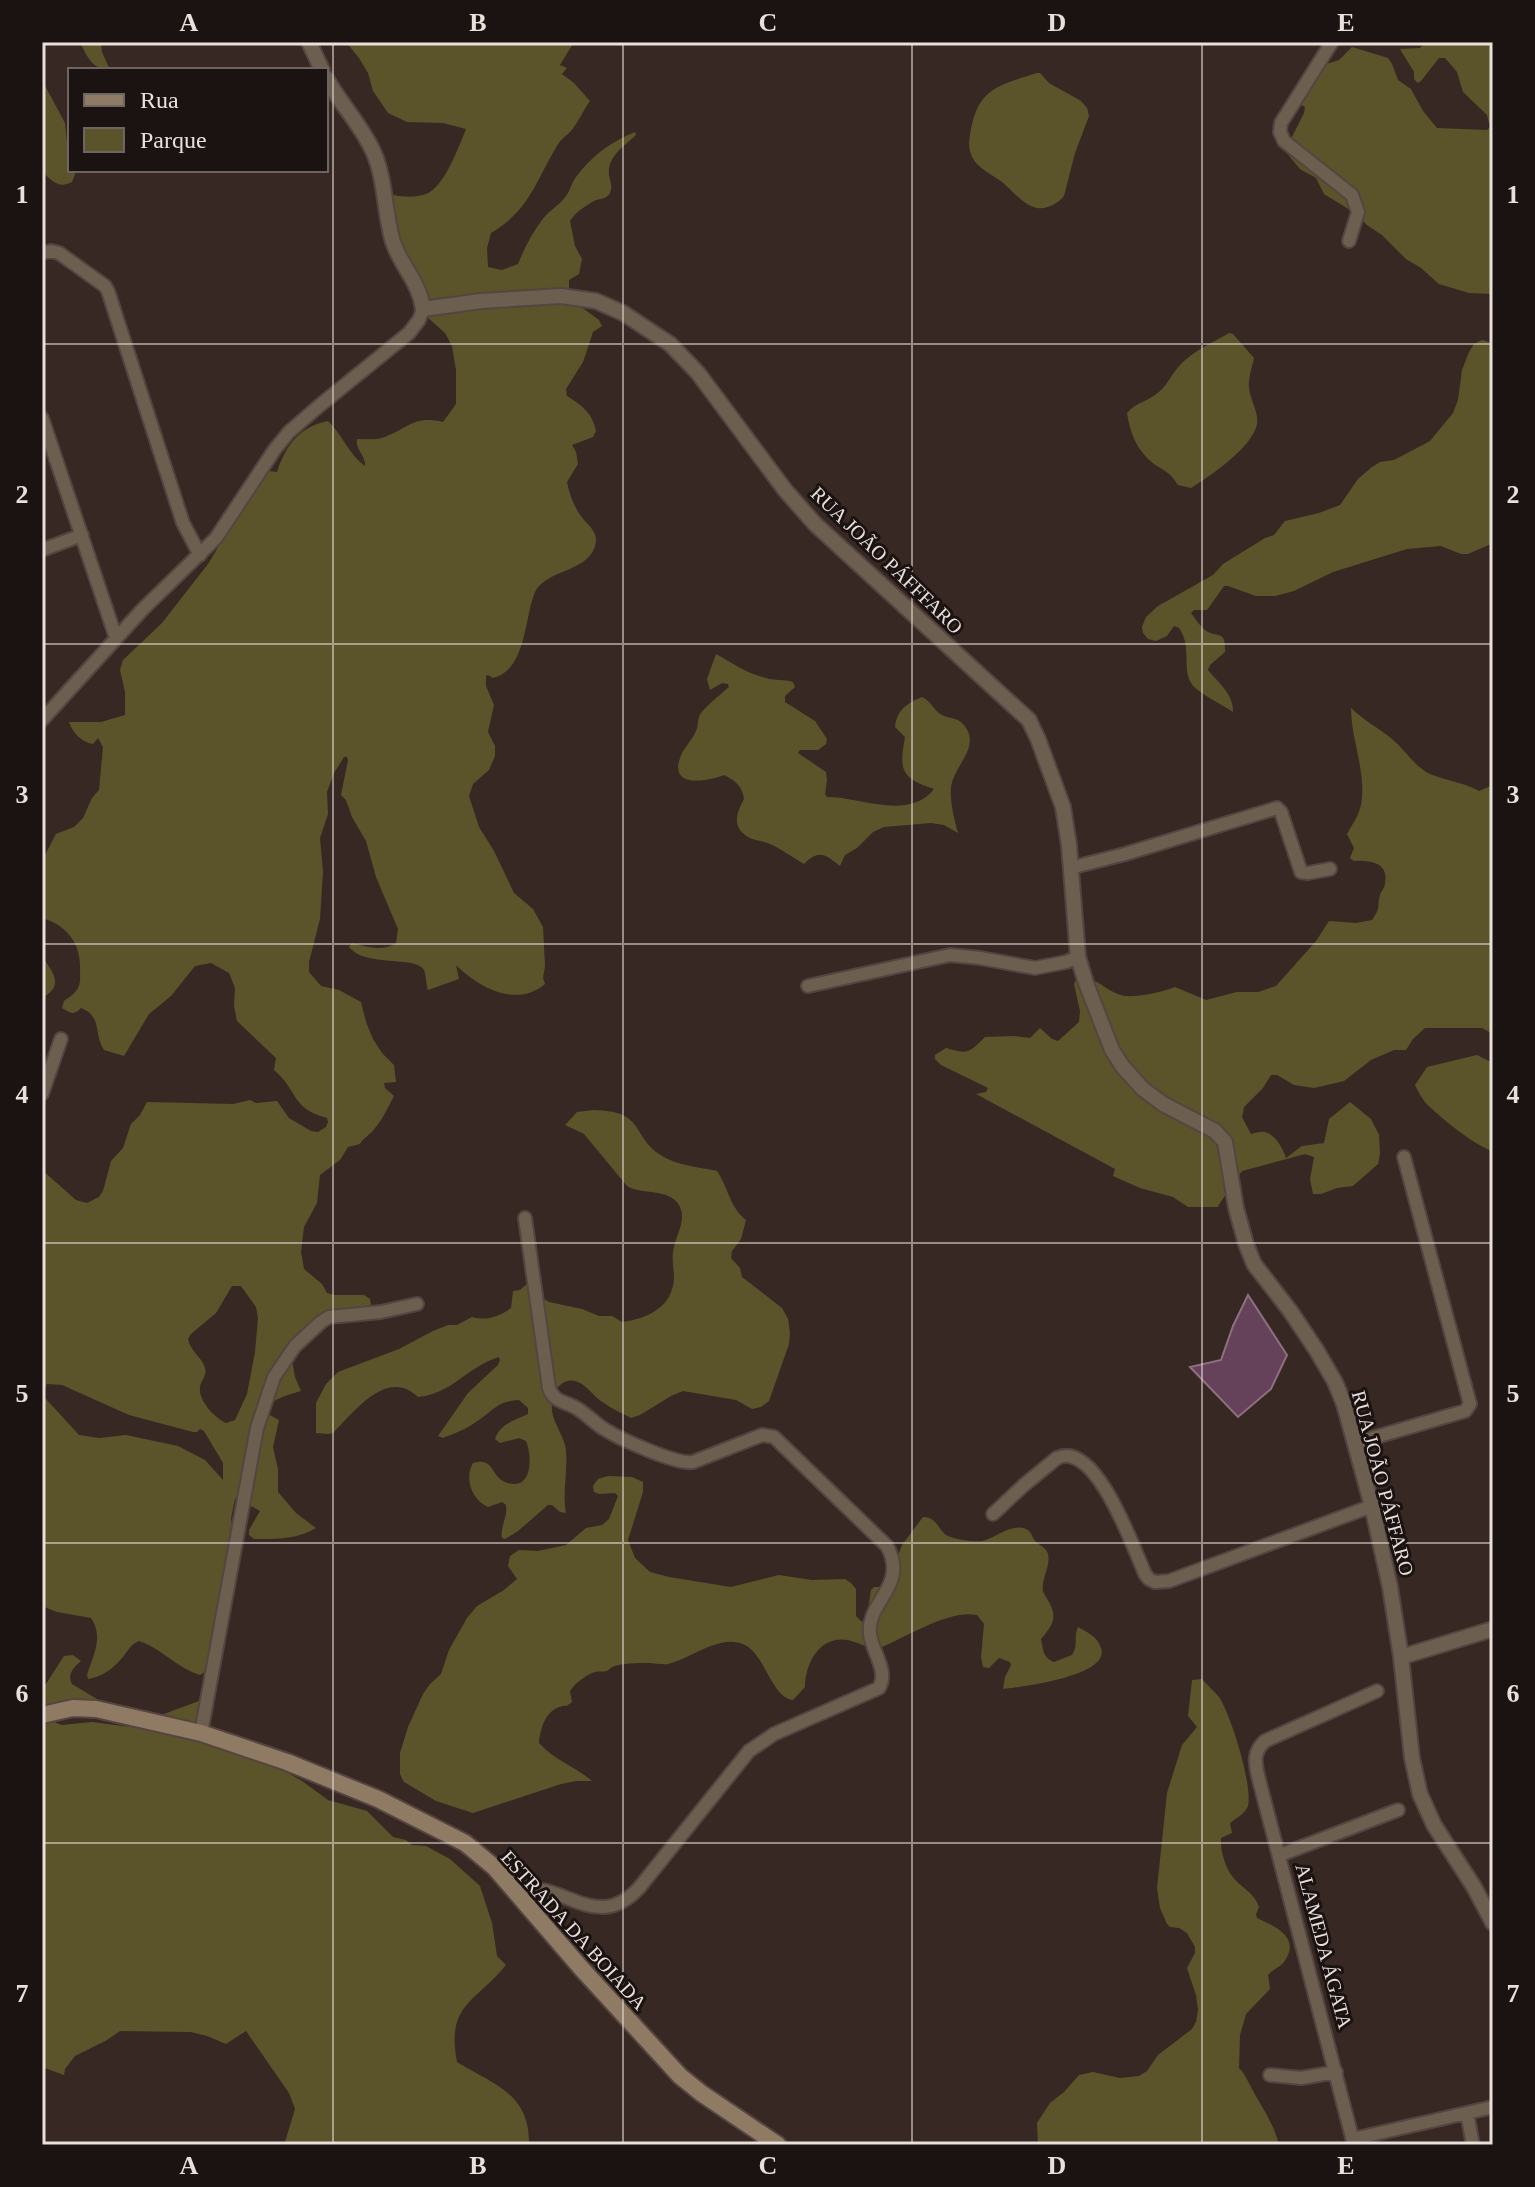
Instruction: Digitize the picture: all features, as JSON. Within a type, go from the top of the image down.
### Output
[{"type":"main road","name":"ESTRADA DA BOIADA","points":[[42,1715],[73,1708],[96,1709],[201,1733],[287,1762],[378,1799],[465,1843],[494,1867],[680,2076],[778,2145]]},
{"type":"street","points":[[309,42],[321,68]]},
{"type":"street","points":[[1332,42],[1281,123],[1280,132],[1284,141],[1352,195],[1358,212],[1349,241]]},
{"type":"street","points":[[42,720],[142,610],[216,538],[289,432],[409,333],[419,320],[423,309],[422,297],[394,244],[374,154],[328,81]]},
{"type":"street","points":[[42,253],[59,253],[108,291],[183,523],[200,555]]},
{"type":"street","name":"RUA JOÃO PÁFFFARO","points":[[423,309],[507,299],[576,297],[608,306],[670,344],[698,373],[785,490],[815,524],[1029,720],[1063,807],[1080,964]]},
{"type":"street","points":[[42,418],[47,452],[82,535],[116,638]]},
{"type":"street","points":[[42,550],[82,535]]},
{"type":"street","points":[[1070,868],[1277,808],[1301,872],[1330,869]]},
{"type":"street","points":[[808,986],[950,955],[1035,968],[1080,964]]},
{"type":"street","name":"RUA JOÃO PÁFFARO","points":[[1080,964],[1112,1050],[1123,1067],[1143,1089],[1163,1104],[1215,1131],[1225,1142],[1236,1208],[1254,1264],[1291,1312],[1327,1367],[1344,1404],[1390,1587],[1412,1758],[1420,1794],[1434,1825],[1493,1923]]},
{"type":"street","points":[[42,1094],[61,1039]]},
{"type":"street","points":[[1355,1443],[1465,1411],[1470,1404],[1404,1157]]},
{"type":"street","points":[[515,1890],[538,1888],[597,1908],[620,1905],[639,1888],[749,1751],[774,1734],[879,1688],[882,1675],[870,1639],[870,1624],[889,1586],[894,1563],[887,1546],[774,1437],[762,1435],[693,1462],[681,1463],[616,1436],[575,1407],[551,1395],[525,1218]]},
{"type":"street","points":[[201,1733],[257,1428],[274,1377],[295,1346],[329,1317],[381,1312],[417,1304]]},
{"type":"street","points":[[993,1514],[1057,1458],[1076,1458],[1089,1466],[1102,1484],[1145,1574],[1149,1579],[1160,1582],[1372,1506]]},
{"type":"street","points":[[1401,1657],[1493,1629]]},
{"type":"street","name":"ALAMEDA ÁGATA","points":[[1354,2142],[1255,1757],[1265,1741],[1377,1691]]},
{"type":"street","points":[[1280,1855],[1398,1810]]},
{"type":"street","points":[[1270,2075],[1301,2078],[1336,2072]]},
{"type":"street","points":[[1354,2142],[1493,2107]]},
{"type":"street","points":[[1467,2113],[1473,2145]]},
{"type":"green space","points":[[80,42],[101,42],[109,68],[99,68]]},
{"type":"green space","points":[[346,42],[574,42],[560,65],[567,68],[562,74],[590,101],[573,128],[558,144],[523,205],[491,233],[487,248],[488,267],[502,270],[518,264],[538,225],[565,197],[588,162],[618,140],[635,132],[636,135],[617,152],[611,163],[608,195],[584,207],[570,221],[575,246],[582,259],[579,274],[569,280],[569,298],[599,320],[602,326],[593,332],[583,362],[566,389],[567,396],[589,415],[596,431],[593,437],[572,445],[578,464],[567,482],[574,504],[593,531],[596,542],[586,560],[541,584],[531,603],[518,654],[504,673],[493,678],[486,676],[486,686],[494,705],[488,732],[495,746],[495,756],[489,770],[473,784],[469,796],[479,827],[514,893],[533,909],[543,927],[545,984],[534,991],[511,995],[476,981],[456,965],[459,979],[428,990],[424,970],[419,966],[378,960],[349,947],[352,943],[375,948],[391,946],[396,943],[398,929],[376,877],[366,841],[341,795],[348,760],[344,757],[327,792],[328,814],[320,838],[323,872],[320,919],[309,972],[321,986],[339,990],[361,1002],[373,1039],[394,1065],[396,1082],[384,1083],[394,1096],[373,1130],[360,1144],[348,1147],[340,1160],[320,1175],[317,1203],[304,1227],[301,1252],[304,1269],[322,1284],[327,1293],[364,1295],[370,1299],[371,1305],[363,1311],[320,1323],[292,1360],[301,1391],[275,1401],[264,1412],[279,1420],[273,1447],[278,1469],[278,1492],[296,1513],[316,1528],[293,1537],[254,1539],[249,1535],[249,1530],[260,1511],[249,1505],[243,1495],[235,1499],[231,1518],[234,1545],[212,1667],[200,1675],[139,1641],[110,1669],[88,1679],[97,1640],[91,1618],[42,1606],[42,1170],[76,1200],[87,1203],[99,1197],[111,1161],[123,1148],[131,1124],[147,1102],[233,1104],[250,1100],[256,1103],[277,1101],[289,1118],[311,1131],[318,1132],[328,1122],[327,1118],[301,1104],[274,1070],[276,1058],[237,1021],[235,988],[229,973],[211,963],[195,966],[171,996],[149,1014],[124,1056],[104,1050],[95,1021],[88,1012],[81,1008],[72,1013],[62,1008],[64,1001],[79,986],[80,960],[71,937],[59,925],[42,918],[42,856],[56,834],[74,827],[83,818],[99,790],[103,747],[98,738],[93,744],[81,739],[69,722],[101,722],[125,715],[125,692],[120,670],[123,660],[162,623],[208,564],[249,496],[269,471],[277,472],[295,439],[309,428],[328,421],[365,466],[357,439],[382,438],[424,420],[443,422],[456,404],[452,346],[445,333],[416,304],[396,256],[385,193],[408,197],[430,192],[447,172],[466,129],[443,123],[407,122],[388,113],[373,91],[368,73]],"holes":[[[232,1286],[241,1286],[256,1307],[258,1318],[247,1394],[235,1420],[226,1423],[204,1403],[200,1387],[205,1368],[188,1339],[216,1313]],[[47,1384],[62,1385],[129,1415],[193,1432],[204,1431],[223,1463],[223,1480],[205,1460],[178,1446],[126,1435],[99,1438],[79,1435],[45,1398]]]},
{"type":"green space","points":[[1425,42],[1493,42],[1493,294],[1469,293],[1439,284],[1355,213],[1324,194],[1316,178],[1300,169],[1285,151],[1304,113],[1305,107],[1300,104],[1320,66],[1339,60],[1352,47],[1388,58],[1398,80],[1411,89],[1437,128],[1487,130],[1490,127],[1487,115],[1463,92],[1457,72],[1445,58],[1439,58],[1421,81],[1418,83],[1414,79],[1414,72],[1400,49],[1420,48]]},
{"type":"green space","points":[[1037,73],[1081,101],[1089,116],[1064,196],[1052,205],[1041,208],[1027,204],[980,167],[972,157],[969,143],[973,120],[983,99],[1000,86]]},
{"type":"green space","points":[[42,80],[65,123],[68,172],[75,174],[72,182],[63,185],[42,172]]},
{"type":"green space","points":[[1229,333],[1254,358],[1249,388],[1257,415],[1254,433],[1239,452],[1219,469],[1191,488],[1178,485],[1139,447],[1127,413],[1160,391],[1177,368],[1191,356]]},
{"type":"green space","points":[[1482,340],[1489,342],[1493,348],[1493,543],[1468,554],[1441,546],[1407,549],[1333,572],[1294,591],[1275,596],[1256,596],[1224,586],[1207,610],[1191,613],[1205,630],[1220,635],[1224,640],[1225,652],[1208,670],[1228,694],[1233,712],[1198,690],[1188,677],[1185,642],[1179,628],[1174,626],[1167,636],[1156,641],[1148,639],[1142,627],[1146,617],[1158,606],[1213,575],[1223,564],[1274,535],[1285,521],[1340,505],[1358,479],[1380,462],[1394,460],[1430,441],[1453,413],[1469,352],[1474,344]]},
{"type":"green space","points":[[716,654],[753,674],[793,682],[795,687],[785,696],[785,702],[815,721],[827,739],[818,750],[800,750],[798,753],[826,772],[827,797],[898,806],[924,799],[934,789],[915,781],[905,772],[902,758],[905,737],[895,727],[898,716],[907,705],[922,697],[940,714],[961,722],[970,740],[951,788],[958,833],[944,825],[931,823],[884,827],[845,855],[840,866],[822,855],[814,856],[804,864],[768,843],[744,834],[737,820],[744,799],[738,784],[724,775],[701,780],[685,779],[678,768],[681,754],[696,731],[700,715],[729,687],[722,683],[710,690],[707,679]]},
{"type":"green space","points":[[1351,708],[1392,739],[1430,774],[1479,791],[1493,785],[1493,1034],[1482,1028],[1425,1028],[1406,1050],[1394,1050],[1371,1060],[1344,1081],[1314,1088],[1294,1085],[1271,1075],[1244,1107],[1242,1117],[1251,1134],[1262,1132],[1272,1136],[1286,1158],[1302,1146],[1324,1143],[1329,1119],[1350,1102],[1371,1119],[1379,1135],[1380,1154],[1378,1164],[1353,1186],[1313,1194],[1310,1179],[1314,1157],[1305,1154],[1242,1171],[1219,1207],[1188,1207],[1173,1197],[1140,1188],[1113,1176],[1115,1169],[976,1094],[986,1092],[988,1088],[935,1059],[935,1055],[946,1048],[967,1051],[985,1037],[1030,1038],[1040,1028],[1058,1041],[1079,1022],[1080,1011],[1074,984],[1077,978],[1096,981],[1123,996],[1146,995],[1175,987],[1206,1000],[1237,992],[1258,992],[1276,986],[1316,941],[1329,921],[1356,923],[1372,920],[1378,909],[1385,876],[1377,864],[1350,858],[1354,848],[1347,834],[1359,812],[1362,793]]},
{"type":"green space","points":[[42,956],[53,973],[55,983],[42,998]]},
{"type":"green space","points":[[1477,1055],[1493,1063],[1493,1151],[1467,1137],[1438,1115],[1425,1102],[1415,1085],[1427,1067]]},
{"type":"green space","points":[[610,1111],[630,1120],[645,1141],[668,1159],[717,1171],[736,1210],[746,1220],[731,1258],[740,1268],[742,1277],[782,1308],[788,1319],[789,1344],[769,1401],[752,1409],[736,1400],[683,1391],[631,1418],[601,1401],[580,1383],[562,1383],[555,1392],[552,1411],[566,1451],[566,1513],[548,1505],[505,1539],[502,1534],[506,1505],[502,1502],[488,1507],[482,1504],[471,1488],[470,1469],[473,1463],[480,1462],[489,1465],[505,1482],[514,1484],[525,1478],[530,1464],[526,1441],[519,1438],[500,1443],[495,1439],[504,1426],[528,1414],[528,1408],[519,1400],[506,1402],[462,1430],[443,1438],[438,1436],[468,1393],[498,1365],[499,1357],[430,1395],[418,1397],[406,1389],[395,1387],[383,1390],[361,1404],[333,1433],[316,1433],[316,1403],[326,1384],[338,1372],[399,1349],[448,1325],[457,1325],[472,1317],[487,1318],[502,1314],[511,1308],[513,1291],[520,1290],[528,1283],[529,1290],[549,1302],[599,1316],[612,1316],[622,1322],[641,1318],[664,1304],[673,1288],[673,1251],[682,1221],[681,1210],[669,1196],[627,1186],[584,1134],[565,1125],[577,1112]]},
{"type":"green space","points":[[608,1476],[632,1477],[643,1482],[643,1492],[628,1540],[635,1558],[650,1572],[731,1587],[779,1575],[812,1580],[845,1579],[856,1589],[856,1616],[862,1622],[867,1617],[871,1590],[888,1582],[902,1545],[923,1517],[932,1520],[943,1533],[966,1540],[987,1540],[1011,1529],[1023,1528],[1048,1554],[1043,1591],[1053,1617],[1051,1626],[1041,1639],[1046,1656],[1054,1662],[1072,1655],[1078,1627],[1097,1641],[1101,1648],[1100,1658],[1079,1673],[1003,1689],[1010,1662],[999,1658],[989,1668],[983,1667],[984,1624],[977,1615],[966,1614],[928,1625],[880,1648],[848,1640],[829,1642],[811,1660],[805,1687],[793,1700],[779,1692],[752,1650],[745,1645],[726,1642],[668,1664],[635,1663],[611,1667],[607,1671],[592,1673],[575,1685],[570,1691],[572,1702],[554,1709],[547,1717],[539,1743],[592,1781],[561,1784],[473,1813],[436,1801],[404,1782],[400,1774],[400,1753],[408,1727],[423,1694],[441,1674],[449,1650],[467,1618],[477,1606],[517,1579],[508,1566],[510,1556],[519,1550],[538,1551],[566,1545],[586,1528],[602,1525],[609,1519],[618,1496],[615,1493],[594,1492],[593,1486],[598,1479]]},
{"type":"green space","points":[[73,1655],[81,1661],[72,1671],[72,1684],[110,1707],[53,1717],[56,1723],[92,1722],[162,1731],[156,1717],[199,1701],[201,1710],[191,1732],[196,1739],[279,1768],[328,1800],[367,1811],[393,1837],[412,1845],[426,1846],[450,1859],[480,1886],[492,1923],[497,1956],[506,1965],[459,2016],[455,2043],[457,2062],[496,2085],[516,2102],[528,2127],[529,2145],[284,2145],[295,2109],[289,2093],[246,2031],[226,2044],[191,2032],[120,2031],[75,2056],[64,2075],[42,2067],[42,1685],[46,1684],[64,1656]]},
{"type":"green space","points":[[1202,1679],[1224,1706],[1240,1751],[1249,1796],[1243,1814],[1230,1823],[1232,1833],[1221,1838],[1225,1863],[1232,1876],[1257,1902],[1257,1918],[1284,1934],[1290,1946],[1284,1962],[1268,1975],[1270,1989],[1246,2014],[1240,2035],[1239,2068],[1270,2122],[1279,2145],[1038,2145],[1037,2123],[1050,2103],[1079,2075],[1093,2072],[1120,2078],[1139,2076],[1196,2022],[1196,1995],[1187,1968],[1195,1947],[1187,1933],[1167,1924],[1160,1908],[1157,1888],[1167,1793],[1182,1745],[1197,1727],[1188,1716],[1192,1680]]},
{"type":"shaded area","points":[[1248,1295],[1287,1355],[1271,1389],[1238,1417],[1190,1367],[1221,1360]]}]
